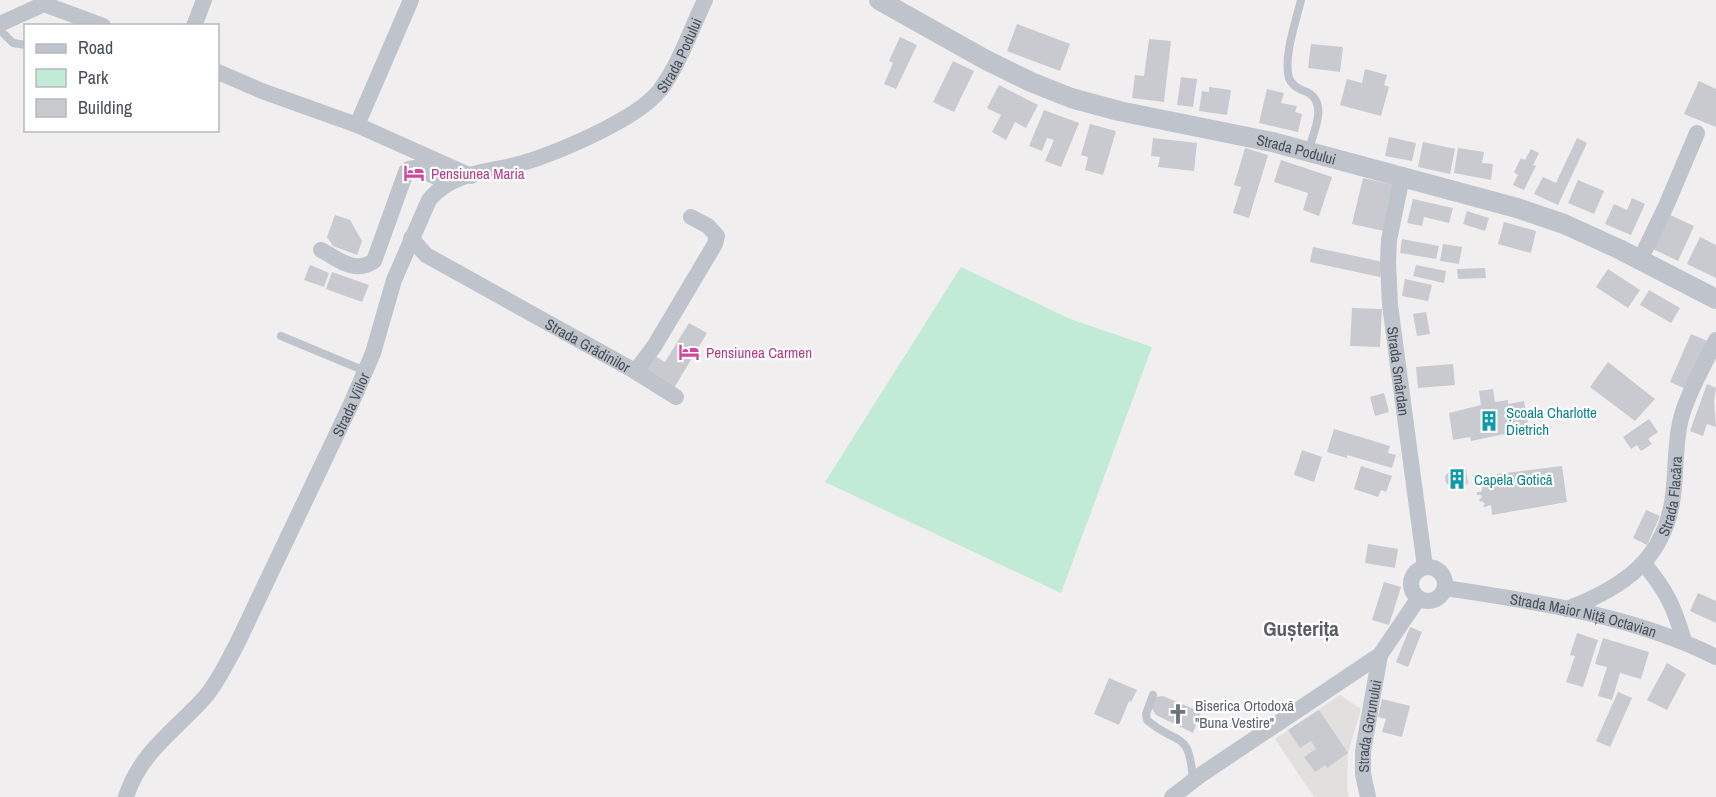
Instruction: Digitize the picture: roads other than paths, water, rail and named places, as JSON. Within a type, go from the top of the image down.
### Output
[{"type":"street","points":[[195,24],[204,0]]},
{"type":"street","points":[[357,125],[411,0]]},
{"type":"street","name":"Strada Podului","points":[[471,176],[523,163],[564,147],[606,128],[643,105],[659,92],[668,78],[705,0]]},
{"type":"street","name":"Strada Podului","points":[[879,0],[986,60],[1071,98],[1119,111],[1308,152],[1501,203],[1554,221],[1640,260],[1716,299]]},
{"type":"street","points":[[0,24],[44,4],[98,24]]},
{"type":"street","points":[[219,72],[262,91],[357,125],[471,176]]},
{"type":"street","points":[[1640,260],[1666,207],[1697,133]]},
{"type":"street","points":[[321,250],[354,267],[364,267],[374,261],[409,169],[415,168],[448,182],[471,176]]},
{"type":"street","name":"Strada Smârdan","points":[[1402,177],[1389,240],[1390,305],[1425,567]]},
{"type":"street","name":"Strada Viilor","points":[[126,797],[144,760],[219,679],[346,415],[365,371],[394,280],[411,238],[429,200],[448,182]]},
{"type":"street","name":"Strada Grădinilor","points":[[411,238],[426,255],[633,370],[638,368],[655,345],[715,244],[717,236],[713,230],[691,218]]},
{"type":"street","name":"Strada Flacăra","points":[[1567,609],[1600,596],[1631,577],[1644,564],[1659,540],[1671,511],[1679,426],[1716,340]]},
{"type":"street","points":[[633,370],[676,397]]},
{"type":"street","points":[[1644,564],[1661,584],[1671,601],[1684,641]]},
{"type":"street","points":[[1430,567],[1444,577],[1445,588],[1434,600],[1423,601],[1418,599],[1411,589],[1411,578],[1419,569],[1430,567]]},
{"type":"street","name":"Strada Maior Niță Octavian","points":[[1445,588],[1567,609],[1644,628],[1684,641],[1716,657]]},
{"type":"street","points":[[1172,797],[1193,780],[1380,655],[1418,599]]},
{"type":"street","name":"Strada Gorunului","points":[[1368,797],[1363,774],[1363,751],[1380,655]]},
{"type":"lane","points":[[1301,0],[1288,59],[1288,72],[1290,82],[1298,89],[1310,93],[1318,107],[1318,117],[1308,152]]},
{"type":"lane","points":[[0,30],[14,43],[24,45]]},
{"type":"lane","points":[[281,336],[365,371]]},
{"type":"lane","points":[[1153,695],[1146,714],[1147,720],[1182,741],[1187,747],[1191,755],[1193,780]]},
{"type":"place","name":"Pensiunea Maria","points":[[414,173]]},
{"type":"place","name":"Pensiunea Carmen","points":[[689,352]]},
{"type":"place","name":"Școala Charlotte Dietrich","points":[[1489,421]]},
{"type":"place","name":"Capela Gotică","points":[[1457,479]]},
{"type":"place","name":"Biserica Ortodoxă \"Buna Vestire\"","points":[[1178,714]]},
{"type":"district","name":"Gușterița","points":[[1301,628]]}]
